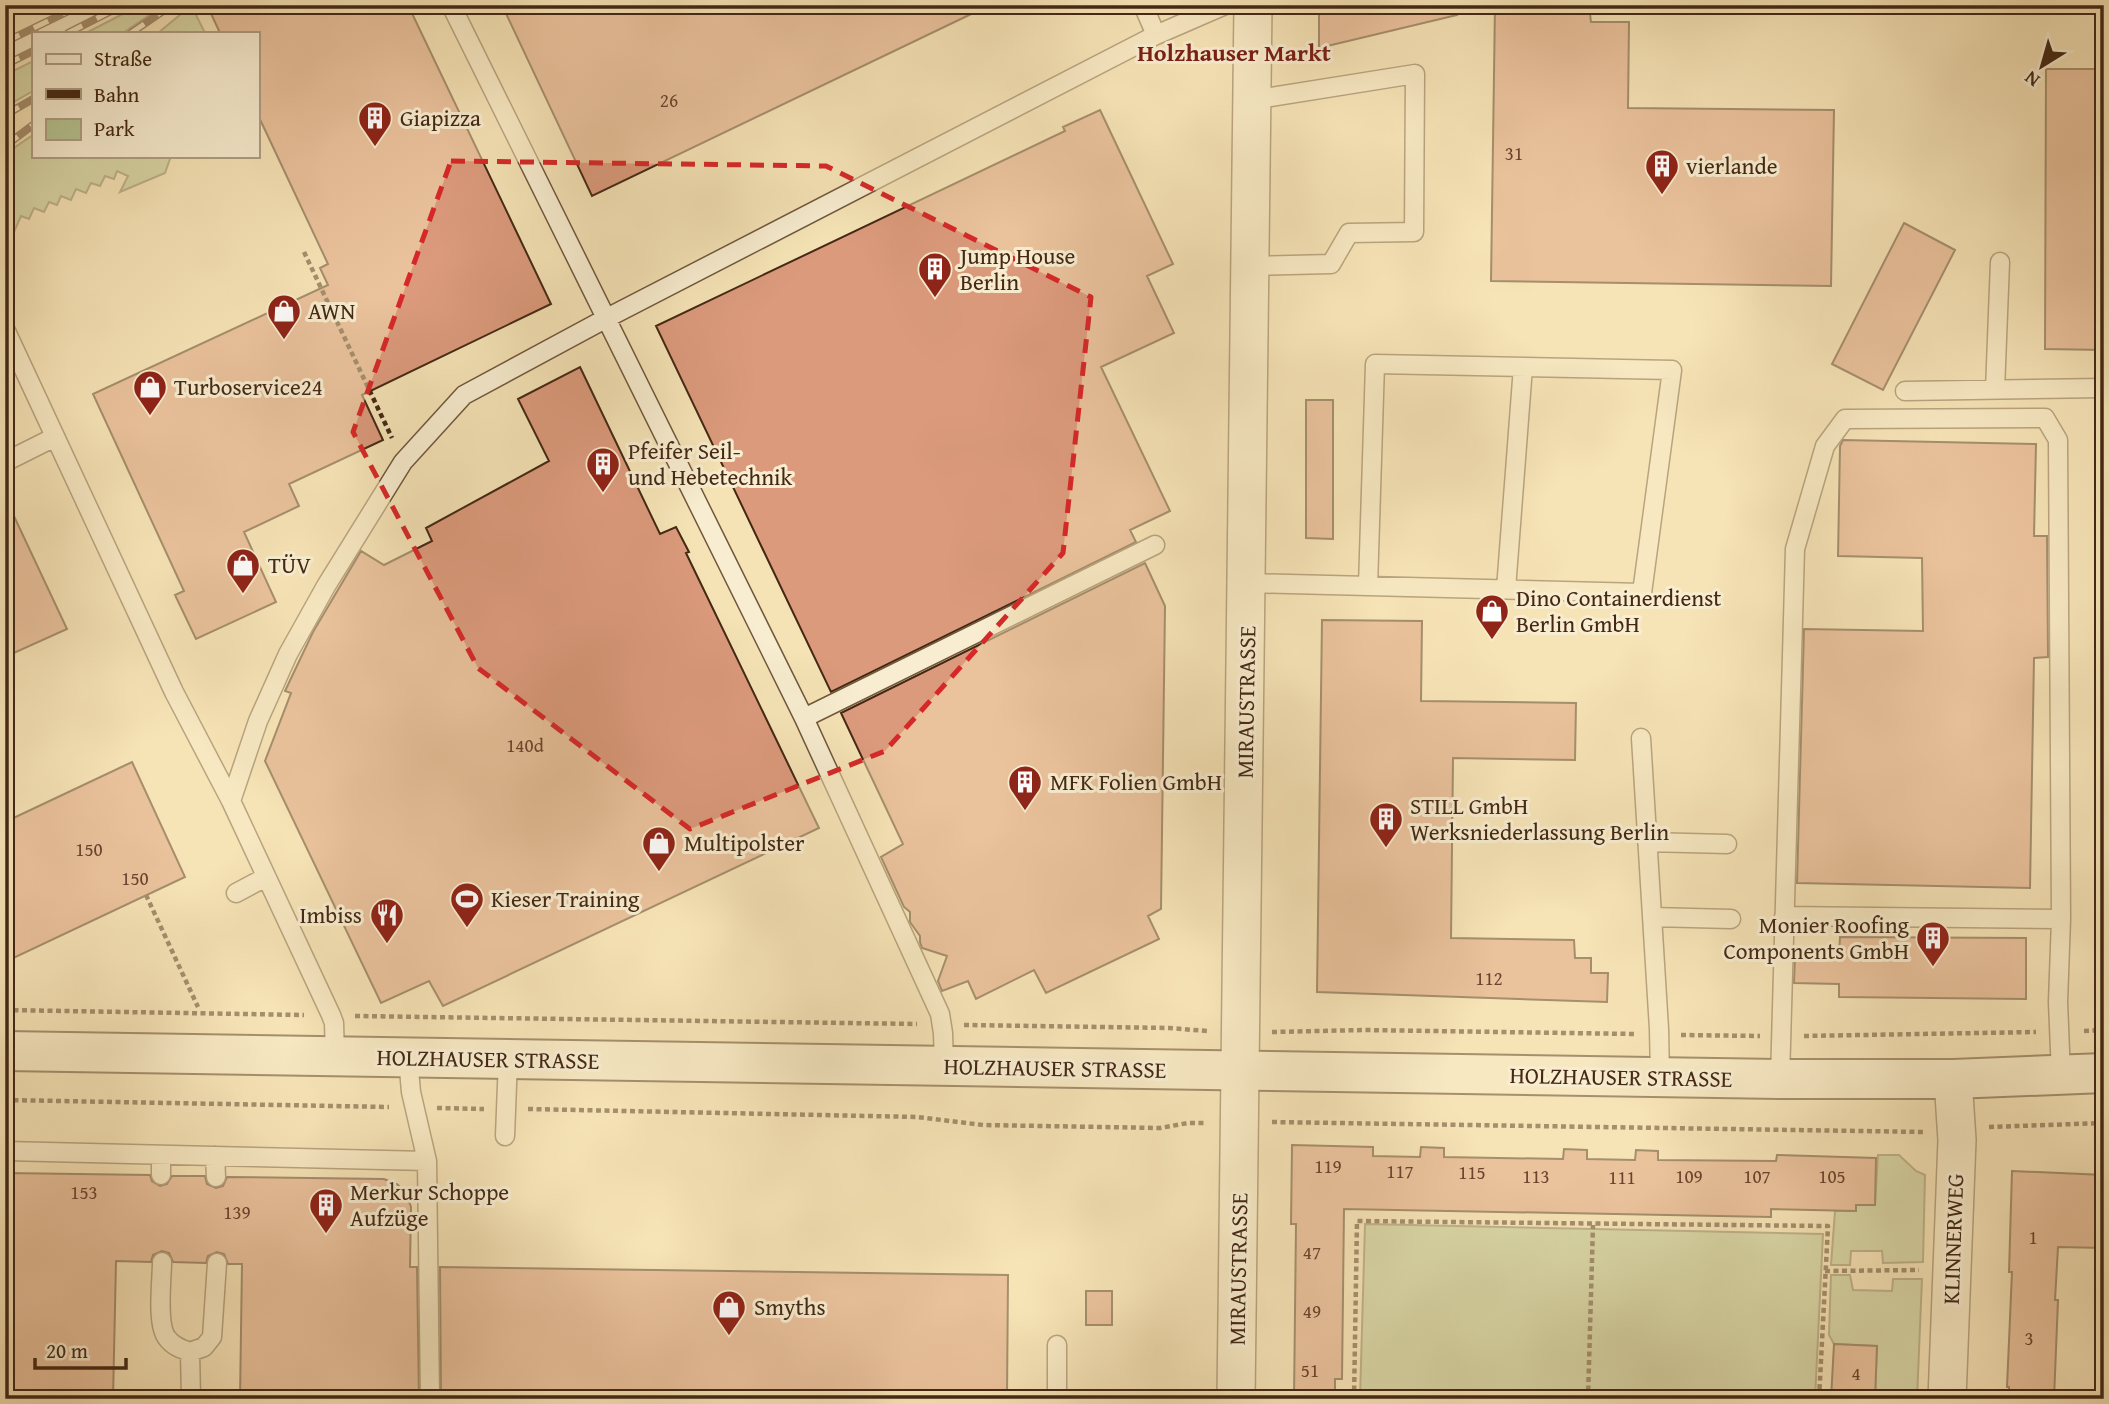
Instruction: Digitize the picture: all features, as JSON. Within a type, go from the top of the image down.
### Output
[{"type":"main road","name":"HOLZHAUSER STRASSE","points":[[5,1051],[1780,1079],[1953,1079],[2104,1073]]},
{"type":"street","name":"MIRAUSTRASSE","points":[[1236,1399],[1253,5]]},
{"type":"street","name":"KLINNERWEG","points":[[1947,1399],[1957,1140],[1953,1079]]},
{"type":"lane","points":[[49,32],[103,5]]},
{"type":"lane","points":[[451,5],[804,718],[940,1014],[944,1066]]},
{"type":"lane","points":[[1143,5],[1156,35]]},
{"type":"lane","points":[[230,801],[258,721],[288,654],[340,563],[403,462],[464,395],[605,319],[1156,35],[1225,5]]},
{"type":"lane","points":[[5,54],[32,40]]},
{"type":"lane","points":[[1250,266],[1331,264],[1349,233],[1414,232],[1415,74],[1252,100]]},
{"type":"lane","points":[[1996,390],[2000,262]]},
{"type":"lane","points":[[5,329],[174,692],[230,801],[331,1016],[334,1023],[335,1057]]},
{"type":"lane","points":[[1247,583],[1642,593],[1672,370],[1375,364],[1367,586]]},
{"type":"lane","points":[[1506,589],[1523,367]]},
{"type":"lane","points":[[1905,391],[2104,388]]},
{"type":"lane","points":[[1780,1079],[1795,549],[1825,446],[1845,419],[2045,418],[2058,440],[2061,919],[2058,1002],[2061,1075]]},
{"type":"lane","points":[[5,461],[55,437]]},
{"type":"lane","points":[[804,718],[1155,545]]},
{"type":"lane","points":[[1641,738],[1660,1077]]},
{"type":"lane","points":[[1647,842],[1727,844]]},
{"type":"lane","points":[[236,893],[266,877]]},
{"type":"lane","points":[[1784,916],[2061,919]]},
{"type":"lane","points":[[1652,917],[1731,919]]},
{"type":"lane","points":[[408,1058],[411,1092],[427,1161],[430,1399]]},
{"type":"lane","points":[[505,1136],[508,1059]]},
{"type":"lane","points":[[5,1151],[427,1161]]},
{"type":"lane","points":[[161,1155],[161,1175]]},
{"type":"lane","points":[[215,1156],[216,1177]]},
{"type":"lane","points":[[162,1262],[161,1324],[165,1337],[177,1347],[190,1352],[204,1347],[212,1337],[216,1264]]},
{"type":"lane","points":[[1056,1399],[1057,1345]]},
{"type":"lane","points":[[190,1352],[191,1399]]},
{"type":"path","points":[[304,252],[403,462]]},
{"type":"path","points":[[146,895],[198,1007]]},
{"type":"path","points":[[5,1010],[1169,1028],[1191,1031]]},
{"type":"path","points":[[1293,1032],[1339,1030],[1923,1036],[2104,1030]]},
{"type":"path","points":[[5,1100],[917,1116],[983,1125],[1160,1128],[1188,1123]]},
{"type":"path","points":[[1292,1122],[1938,1132]]},
{"type":"path","points":[[1977,1127],[2104,1123]]},
{"type":"path","points":[[1353,1399],[1357,1221],[1828,1226],[1819,1399]]},
{"type":"path","points":[[1588,1399],[1593,1225]]},
{"type":"path","points":[[1825,1271],[1925,1270]]},
{"type":"highlighted area","points":[[451,161],[826,166],[1091,297],[1063,553],[885,751],[690,829],[478,668],[353,432]]},
{"type":"green space","points":[[140,5],[164,5],[124,32],[88,32]]},
{"type":"green space","points":[[192,5],[215,5],[196,15],[204,32],[159,32]]},
{"type":"green space","points":[[32,62],[32,92],[5,107],[5,75]]},
{"type":"green space","points":[[32,136],[32,158],[170,158],[165,173],[120,192],[128,176],[117,171],[114,179],[105,176],[100,186],[91,183],[86,193],[76,189],[71,200],[61,196],[57,205],[49,202],[44,212],[34,208],[29,219],[21,216],[6,250],[5,154]]},
{"type":"green space","points":[[1878,1155],[1899,1155],[1916,1171],[1925,1175],[1923,1262],[1883,1263],[1882,1251],[1851,1251],[1850,1265],[1831,1265],[1835,1211],[1855,1211],[1856,1205],[1875,1205]]},
{"type":"green space","points":[[1365,1224],[1823,1234],[1815,1399],[1360,1399]]},
{"type":"green space","points":[[1831,1275],[1850,1275],[1853,1290],[1892,1291],[1893,1279],[1922,1279],[1917,1399],[1875,1399],[1877,1346],[1834,1344],[1829,1335]]},
{"type":"building","points":[[207,5],[408,5],[551,304],[362,395],[383,440],[289,484],[299,506],[244,532],[276,602],[196,639],[175,595],[184,591],[93,394],[328,285],[320,268],[328,264],[259,117],[259,32],[220,32]]},
{"type":"building","points":[[502,5],[990,5],[592,196]]},
{"type":"building","points":[[1319,5],[1455,5],[1457,15],[1319,48]]},
{"type":"building","name":"vierlande","points":[[1495,5],[1589,5],[1591,22],[1629,22],[1628,108],[1834,110],[1831,286],[1491,281]]},
{"type":"building","points":[[2046,69],[2104,69],[2104,350],[2045,349]]},
{"type":"building","points":[[1100,110],[1173,264],[1147,276],[1174,333],[1101,367],[1170,511],[1130,530],[1136,542],[831,692],[656,326],[1065,131],[1063,127]]},
{"type":"building","points":[[1904,223],[1955,250],[1883,390],[1832,364]]},
{"type":"building","points":[[580,367],[660,534],[676,527],[689,552],[686,553],[819,828],[443,1006],[429,981],[381,1003],[265,761],[291,693],[285,691],[313,632],[361,551],[384,565],[432,541],[426,528],[549,461],[518,399]]},
{"type":"building","points":[[1306,400],[1333,400],[1333,539],[1306,538]]},
{"type":"building","points":[[1843,440],[2036,444],[2034,536],[2047,536],[2048,657],[2034,658],[2030,888],[1797,883],[1804,629],[1923,631],[1922,558],[1838,556],[1840,446]]},
{"type":"building","points":[[5,497],[67,629],[5,657]]},
{"type":"building","name":"MFK Folien GmbH","points":[[1145,563],[1165,606],[1161,909],[1148,916],[1159,939],[1046,993],[1034,970],[976,999],[968,981],[942,991],[938,981],[947,956],[922,948],[920,936],[910,922],[910,912],[904,907],[881,857],[903,844],[841,713]]},
{"type":"building","name":"STILL GmbH Werksniederlassung Berlin","points":[[1322,620],[1422,621],[1421,701],[1576,703],[1575,760],[1453,758],[1451,938],[1574,940],[1575,958],[1591,958],[1591,973],[1608,973],[1607,1002],[1317,992]]},
{"type":"building","points":[[132,762],[185,877],[5,962],[5,822]]},
{"type":"building","name":"Monier Roofing Components GmbH","points":[[1840,937],[2026,938],[2026,999],[1839,997],[1839,984],[1794,983],[1795,956],[1839,957]]},
{"type":"building","points":[[1292,1145],[1373,1147],[1373,1156],[1420,1157],[1421,1147],[1444,1148],[1444,1157],[1563,1159],[1564,1149],[1587,1150],[1587,1159],[1635,1160],[1636,1150],[1658,1151],[1658,1160],[1776,1161],[1777,1155],[1876,1158],[1875,1205],[1856,1205],[1856,1211],[1771,1209],[1771,1217],[1344,1209],[1342,1379],[1335,1379],[1335,1399],[1294,1399],[1296,1224],[1291,1224]]},
{"type":"building","points":[[2012,1171],[2104,1175],[2104,1248],[2058,1247],[2054,1399],[2009,1399],[2007,1387],[2012,1272],[2009,1272]]},
{"type":"building","points":[[5,1173],[150,1175],[152,1181],[160,1186],[167,1184],[172,1176],[205,1176],[207,1184],[216,1188],[223,1186],[227,1177],[384,1179],[397,1184],[406,1193],[411,1207],[410,1267],[417,1267],[419,1399],[240,1399],[242,1264],[228,1264],[224,1254],[217,1252],[208,1256],[206,1263],[173,1262],[169,1253],[162,1251],[153,1255],[151,1262],[116,1261],[113,1399],[5,1399]]},
{"type":"building","name":"Smyths","points":[[440,1267],[1008,1275],[1007,1399],[441,1399]]},
{"type":"building","points":[[1086,1291],[1112,1291],[1112,1325],[1086,1325]]},
{"type":"building","points":[[1834,1344],[1877,1346],[1875,1399],[1831,1399]]},
{"type":"railway","points":[[5,42],[81,5]]},
{"type":"railway","points":[[70,32],[123,5]]},
{"type":"railway","points":[[132,32],[172,5]]},
{"type":"railway","points":[[5,65],[32,52]]},
{"type":"railway","points":[[5,115],[32,100]]},
{"type":"railway","points":[[5,146],[32,126]]},
{"type":"place","name":"Giapizza","points":[[375,148]]},
{"type":"place","name":"vierlande","points":[[1662,196]]},
{"type":"place","name":"Jump House Berlin","points":[[935,299]]},
{"type":"place","name":"AWN","points":[[284,341]]},
{"type":"place","name":"Turboservice24","points":[[150,417]]},
{"type":"place","name":"Pfeifer Seil- und Hebetechnik","points":[[603,494]]},
{"type":"place","name":"TÜV","points":[[243,595]]},
{"type":"place","name":"Dino Containerdienst Berlin GmbH","points":[[1492,641]]},
{"type":"place","name":"MFK Folien GmbH","points":[[1025,812]]},
{"type":"place","name":"STILL GmbH Werksniederlassung Berlin","points":[[1386,849]]},
{"type":"place","name":"Multipolster","points":[[659,873]]},
{"type":"place","name":"Kieser Training","points":[[467,929]]},
{"type":"place","name":"Imbiss","points":[[387,945]]},
{"type":"place","name":"Monier Roofing Components GmbH","points":[[1933,968]]},
{"type":"place","name":"Merkur Schoppe Aufzüge","points":[[326,1235]]},
{"type":"place","name":"Smyths","points":[[729,1337]]},
{"type":"district","name":"Holzhauser Markt","points":[[1234,53]]}]
